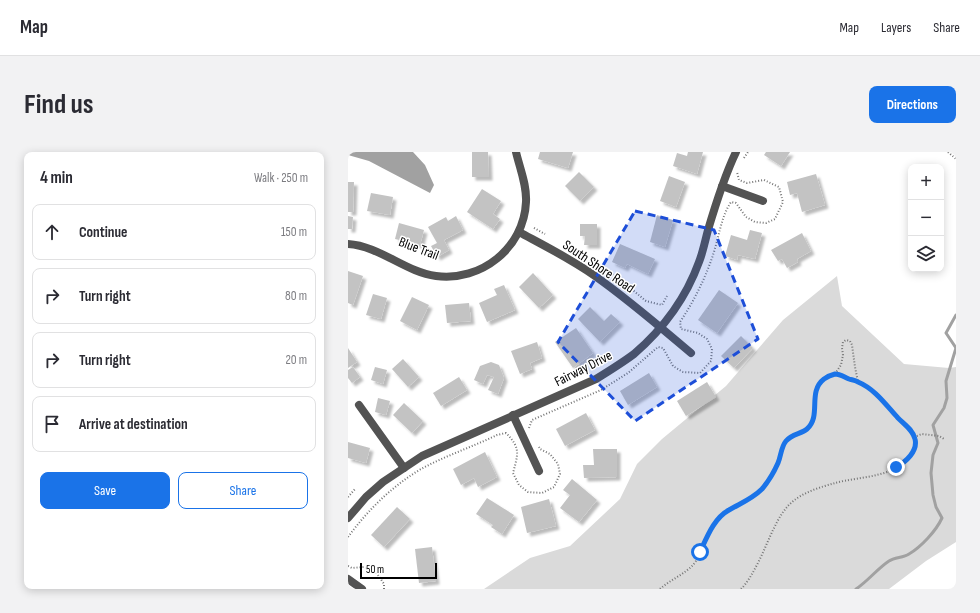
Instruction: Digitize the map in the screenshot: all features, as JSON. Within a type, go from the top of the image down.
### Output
[{"type":"street","points":[[348,244],[367,248],[422,273],[436,276],[450,277],[474,272],[486,267],[507,249],[518,232],[524,218],[526,189],[516,152]]},
{"type":"street","name":"Fairway Drive","points":[[348,518],[366,497],[383,482],[422,456],[596,379],[615,368],[634,354],[649,340],[661,328],[678,304],[690,283],[699,261],[722,186],[736,152]]},
{"type":"street","points":[[722,186],[763,201]]},
{"type":"street","name":"South Shore Road","points":[[518,232],[563,256],[626,298],[691,353]]},
{"type":"street","points":[[359,405],[404,468]]},
{"type":"street","points":[[513,415],[539,471]]},
{"type":"street","points":[[348,579],[362,589]]},
{"type":"path","points":[[743,161],[748,152]]},
{"type":"path","points":[[948,152],[956,159]]},
{"type":"path","points":[[530,428],[532,420],[601,390],[628,373],[658,347],[663,348],[673,366],[683,372],[700,373],[711,361],[712,349],[707,339],[698,333],[681,329],[680,322],[691,306],[714,254],[726,209],[731,202],[736,203],[746,217],[755,222],[766,223],[775,219],[783,202],[779,187],[764,180],[747,183],[739,180],[737,171]]},
{"type":"path","points":[[617,277],[646,301],[662,305],[667,296]]},
{"type":"path","points":[[660,589],[692,566],[711,528],[728,510],[746,501],[762,488],[778,464],[786,441],[809,427],[813,420],[815,410],[815,394],[820,382],[835,374],[841,365],[843,355],[842,348],[846,340],[850,341],[852,345],[854,367],[858,382]]},
{"type":"path","points":[[740,589],[748,581],[779,518],[790,504],[798,498],[819,488],[844,481],[878,475],[903,464],[908,459],[915,446],[913,434],[908,427],[878,396],[858,382],[835,374]]},
{"type":"path","points":[[348,537],[378,501],[407,479],[434,463],[497,435],[506,433],[516,444],[518,452],[513,473],[519,485],[528,492],[542,493],[554,487],[560,474],[558,464],[550,454],[540,449],[537,444]]},
{"type":"path","points":[[914,437],[922,434],[939,436],[944,439]]},
{"type":"path","points":[[348,497],[355,488]]},
{"type":"path","points":[[348,566],[352,568],[364,567],[376,572],[384,584],[384,589]]},
{"type":"highlighted area","points":[[635,211],[714,230],[758,339],[635,421],[558,342]]},
{"type":"shaded area","points":[[348,152],[413,152],[425,165],[434,185],[430,193],[369,161],[348,155]]},
{"type":"shaded area","points":[[837,276],[842,306],[904,364],[949,368],[956,367],[956,542],[926,561],[889,589],[484,589],[530,558],[570,546],[620,499],[637,464],[662,439],[726,386],[783,320]]},
{"type":"building","points":[[472,152],[488,152],[489,177],[472,177]]},
{"type":"building","points":[[540,152],[573,152],[568,168],[538,159]]},
{"type":"building","points":[[688,152],[703,152],[697,174],[673,166],[677,153],[687,156]]},
{"type":"building","points":[[766,152],[790,152],[781,166],[764,155]]},
{"type":"building","points":[[579,172],[594,187],[580,201],[565,186]]},
{"type":"building","points":[[816,174],[825,205],[802,212],[797,193],[790,195],[787,182]]},
{"type":"building","points":[[669,176],[685,182],[676,207],[660,201]]},
{"type":"building","points":[[348,182],[354,182],[353,212],[348,212]]},
{"type":"building","points":[[482,189],[501,201],[493,214],[500,219],[493,229],[467,212]]},
{"type":"building","points":[[371,193],[393,197],[390,215],[367,211]]},
{"type":"building","points":[[657,215],[673,220],[665,247],[650,242]]},
{"type":"building","points":[[348,216],[353,217],[352,229],[348,229]]},
{"type":"building","points":[[456,216],[463,230],[444,240],[449,250],[437,257],[431,246],[437,243],[428,227],[446,217],[448,221]]},
{"type":"building","points":[[399,223],[424,230],[420,245],[395,239]]},
{"type":"building","points":[[580,224],[597,224],[597,245],[584,245],[585,236],[580,236]]},
{"type":"building","points":[[750,230],[762,233],[755,259],[738,255],[737,260],[725,256],[731,235],[747,240]]},
{"type":"building","points":[[802,233],[811,251],[797,259],[798,262],[787,268],[782,259],[778,261],[771,250]]},
{"type":"building","points":[[620,244],[655,259],[648,274],[627,264],[625,268],[612,262]]},
{"type":"building","points":[[348,271],[363,276],[353,305],[348,303]]},
{"type":"building","points":[[533,273],[553,295],[539,308],[519,287]]},
{"type":"building","points":[[504,285],[515,310],[487,322],[479,303],[497,295],[494,289]]},
{"type":"building","points":[[719,290],[738,303],[717,333],[698,320]]},
{"type":"building","points":[[373,294],[387,298],[381,319],[366,315]]},
{"type":"building","points":[[412,297],[429,305],[417,330],[400,321]]},
{"type":"building","points":[[469,303],[471,321],[447,323],[445,305]]},
{"type":"building","points":[[590,307],[604,321],[611,314],[620,322],[600,342],[578,319]]},
{"type":"building","points":[[576,328],[593,353],[573,368],[555,342]]},
{"type":"building","points":[[741,336],[753,348],[734,368],[721,356]]},
{"type":"building","points":[[537,342],[542,358],[530,363],[532,369],[520,374],[511,351]]},
{"type":"building","points":[[348,348],[357,362],[348,368]]},
{"type":"building","points":[[403,359],[419,377],[408,387],[392,369]]},
{"type":"building","points":[[491,362],[499,365],[504,378],[498,394],[488,390],[494,377],[487,375],[483,384],[474,380],[480,366]]},
{"type":"building","points":[[353,367],[360,377],[352,383],[348,378],[348,370]]},
{"type":"building","points":[[375,367],[387,370],[383,384],[371,380]]},
{"type":"building","points":[[649,373],[657,387],[628,405],[620,391]]},
{"type":"building","points":[[459,377],[467,390],[441,406],[433,393]]},
{"type":"building","points":[[707,382],[716,397],[686,416],[677,401]]},
{"type":"building","points":[[378,398],[390,401],[386,415],[375,412]]},
{"type":"building","points":[[404,403],[423,421],[412,433],[393,415]]},
{"type":"building","points":[[586,413],[595,430],[565,446],[556,429]]},
{"type":"building","points":[[348,442],[370,448],[366,463],[348,458]]},
{"type":"building","points":[[593,449],[617,449],[617,477],[584,478],[583,465],[594,465]]},
{"type":"building","points":[[485,452],[497,477],[478,487],[474,478],[461,485],[453,469]]},
{"type":"building","points":[[572,479],[597,500],[579,522],[560,508],[570,495],[563,490]]},
{"type":"building","points":[[487,498],[514,515],[502,534],[491,527],[493,525],[476,514]]},
{"type":"building","points":[[549,499],[556,526],[527,533],[521,507]]},
{"type":"building","points":[[397,507],[410,519],[384,547],[371,535]]},
{"type":"building","points":[[432,547],[436,581],[419,583],[415,549]]},
{"type":"waterway","points":[[956,315],[946,333],[956,348]]},
{"type":"waterway","points":[[856,589],[889,561],[914,551],[928,538],[942,518],[936,507],[933,495],[931,473],[933,455],[938,443],[933,425],[944,408],[947,398],[946,381],[956,348]]},
{"type":"route","points":[[700,552],[711,528],[722,515],[755,495],[769,479],[778,464],[786,441],[809,427],[813,420],[815,410],[814,402],[817,388],[820,382],[835,374],[858,382],[878,396],[913,434],[915,446],[912,452],[903,464],[896,467]]}]
